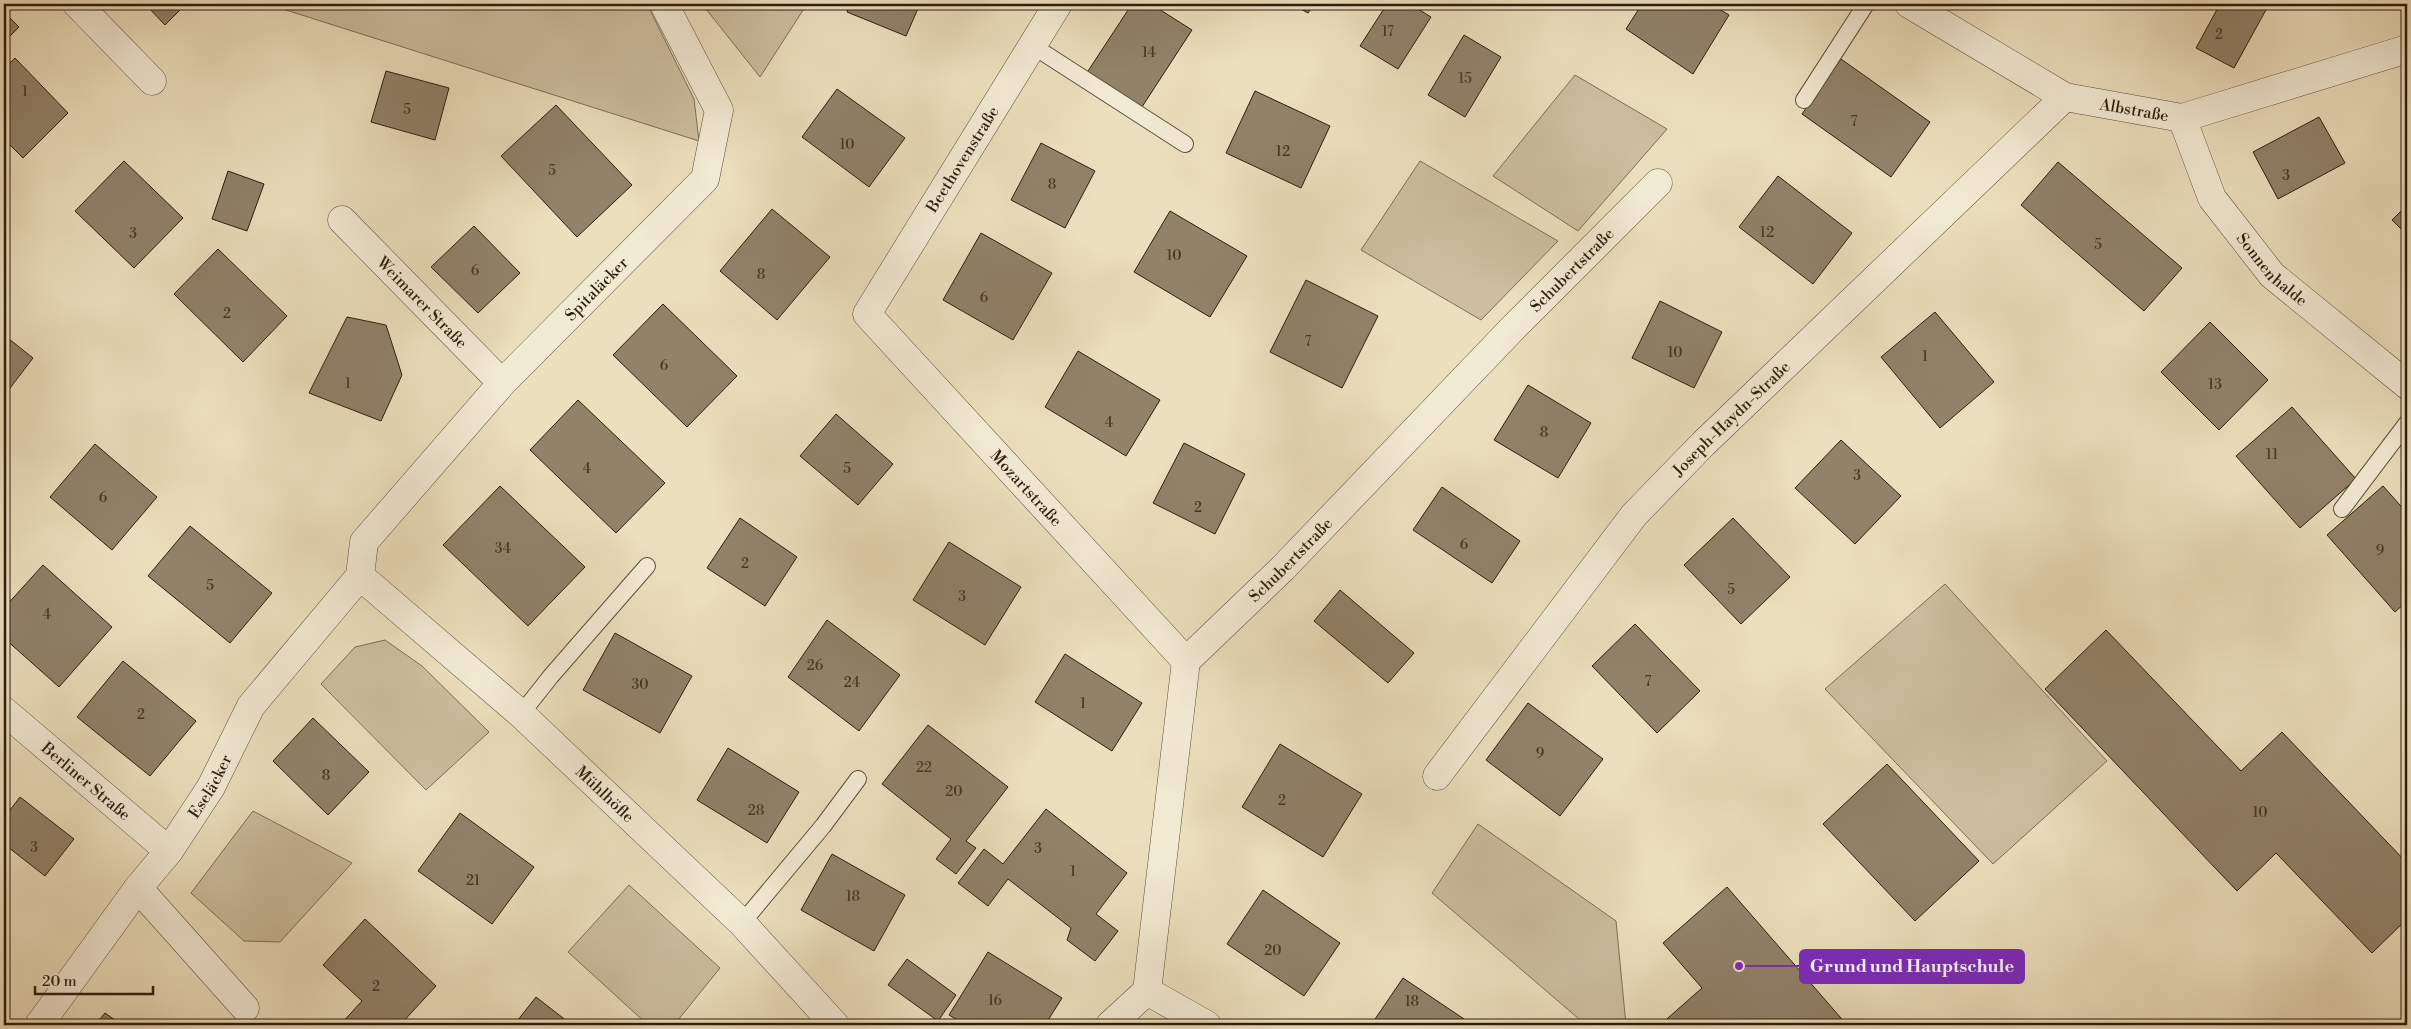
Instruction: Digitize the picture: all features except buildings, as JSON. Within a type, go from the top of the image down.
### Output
[{"type":"street","points":[[77,4],[152,81]]},
{"type":"street","name":"Spitaläcker","points":[[360,576],[364,542],[502,383],[705,179],[719,110],[664,4]]},
{"type":"street","name":"Beethovenstraße","points":[[867,314],[923,220],[1058,4]]},
{"type":"street","name":"Albstraße","points":[[1909,4],[2065,97],[2182,118],[2407,49]]},
{"type":"street","name":"Joseph-Haydn-Straße","points":[[1437,776],[1634,515],[1710,438],[2065,97]]},
{"type":"street","name":"Sonnenhalde","points":[[2182,118],[2212,198],[2272,275],[2407,385]]},
{"type":"street","name":"Schubertstraße","points":[[1186,661],[1283,568],[1513,328],[1658,183]]},
{"type":"street","name":"Weimarer Straße","points":[[342,220],[502,383]]},
{"type":"street","name":"Mozartstraße","points":[[867,314],[1186,661]]},
{"type":"street","name":"Mühlhöfle","points":[[360,576],[521,714],[742,924],[835,1025]]},
{"type":"street","name":"Eseläcker","points":[[39,1025],[138,888],[169,851],[211,787],[251,706],[360,576]]},
{"type":"street","points":[[1110,1025],[1147,991],[1186,661]]},
{"type":"street","name":"Berliner Straße","points":[[4,711],[169,851]]},
{"type":"street","points":[[138,888],[245,1008]]},
{"type":"street","points":[[1147,991],[1207,1025]]},
{"type":"lane","points":[[1804,100],[1866,4]]},
{"type":"lane","points":[[1033,46],[1185,144]]},
{"type":"lane","points":[[2342,508],[2407,422]]},
{"type":"lane","points":[[521,714],[551,676],[647,566]]},
{"type":"lane","points":[[742,924],[811,841],[858,780]]},
{"type":"shaded area","points":[[267,4],[647,4],[694,99],[699,141]]},
{"type":"shaded area","points":[[702,4],[807,4],[760,77]]},
{"type":"shaded area","points":[[1575,75],[1667,129],[1578,231],[1493,176]]},
{"type":"shaded area","points":[[1420,161],[1558,241],[1481,320],[1361,250]]},
{"type":"shaded area","points":[[1945,584],[2107,761],[1993,864],[1825,689]]},
{"type":"shaded area","points":[[385,640],[422,666],[489,732],[426,790],[321,684],[355,647]]},
{"type":"shaded area","points":[[253,811],[352,863],[280,942],[244,941],[191,893]]},
{"type":"shaded area","points":[[1478,824],[1616,921],[1626,1025],[1586,1025],[1432,893]]},
{"type":"shaded area","points":[[629,885],[720,968],[674,1025],[648,1025],[568,952]]},
{"type":"place","name":"Grund und Hauptschule","points":[[1739,966]]}]
